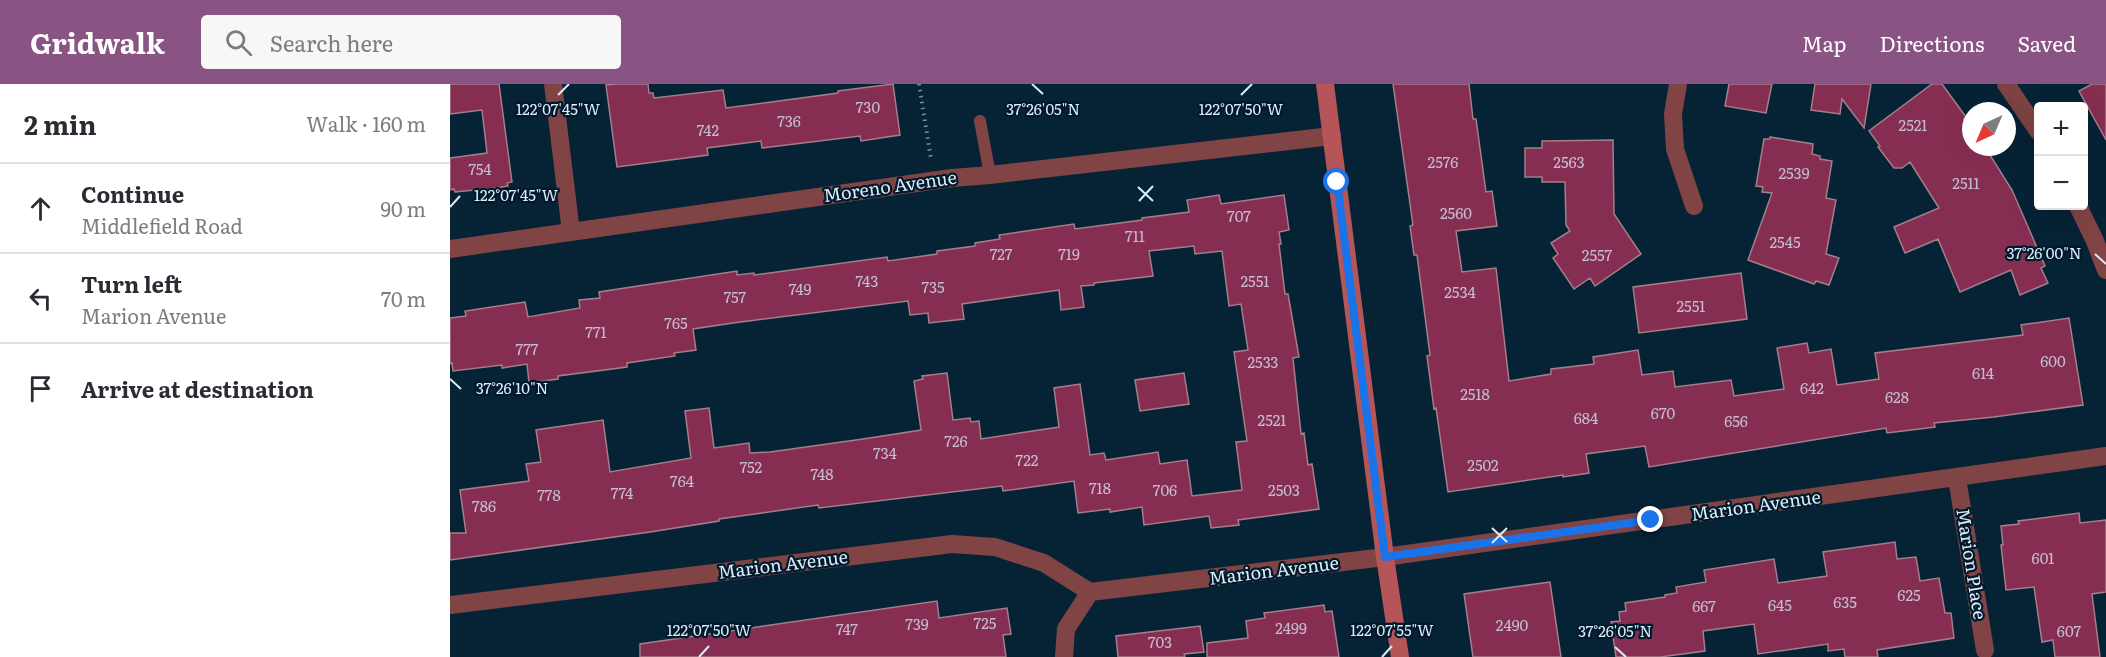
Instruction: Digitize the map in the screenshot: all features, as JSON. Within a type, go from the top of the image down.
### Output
[{"type":"main road","points":[[1324,84],[1400,657]]},
{"type":"street","points":[[553,84],[571,232]]},
{"type":"street","points":[[1678,84],[1673,114],[1675,149],[1694,206]]},
{"type":"street","points":[[2006,84],[2034,125]]},
{"type":"street","name":"Moreno Avenue","points":[[450,249],[934,180],[990,176],[1332,136]]},
{"type":"street","points":[[2080,210],[2106,270]]},
{"type":"street","name":"Marion Avenue","points":[[450,605],[952,544],[995,547],[1044,563],[1090,592],[1385,557],[2106,456]]},
{"type":"street","name":"Marion Place","points":[[1957,478],[1985,650]]},
{"type":"street","points":[[1064,657],[1065,629],[1090,592]]},
{"type":"lane","points":[[980,121],[990,176]]},
{"type":"path","points":[[920,84],[934,180]]},
{"type":"building","points":[[450,84],[499,84],[512,182],[507,183],[508,186],[475,192],[475,190],[455,192],[454,189],[450,190],[450,158],[487,153],[482,110],[450,114]]},
{"type":"building","points":[[648,84],[649,93],[653,93],[654,98],[723,90],[726,108],[893,84],[900,135],[861,141],[860,136],[762,148],[761,141],[707,148],[708,155],[617,167],[606,85]]},
{"type":"building","points":[[1393,84],[1469,84],[1486,192],[1492,191],[1497,226],[1456,231],[1462,272],[1496,268],[1509,381],[1551,374],[1551,369],[1594,364],[1593,357],[1638,350],[1642,375],[1673,371],[1675,387],[1731,380],[1734,396],[1784,389],[1777,348],[1807,343],[1809,353],[1831,349],[1837,385],[1879,379],[1875,353],[2023,335],[2021,325],[2069,318],[2083,405],[1934,423],[1935,427],[1887,433],[1886,428],[1649,467],[1645,446],[1586,454],[1589,473],[1448,492],[1436,408],[1434,409],[1427,356],[1430,355],[1417,255],[1414,255],[1410,226],[1413,225]]},
{"type":"building","points":[[1729,84],[1772,84],[1766,113],[1725,106]]},
{"type":"building","points":[[1815,84],[1871,84],[1864,128],[1842,99],[1840,114],[1811,110]]},
{"type":"building","points":[[1932,84],[1942,84],[1962,112],[1962,156],[1991,156],[2012,190],[2045,266],[2041,268],[2048,283],[2020,295],[2011,270],[1960,292],[1938,239],[1905,253],[1894,227],[1939,208],[1910,162],[1902,168],[1894,168],[1869,131]]},
{"type":"building","points":[[2092,84],[2106,84],[2106,140],[2088,107],[2088,102],[2085,102],[2079,91]]},
{"type":"building","points":[[1770,137],[1813,144],[1812,154],[1820,156],[1820,159],[1832,161],[1826,198],[1836,200],[1826,254],[1839,258],[1829,285],[1816,281],[1814,284],[1748,260],[1772,193],[1762,192],[1763,187],[1756,186],[1764,139],[1770,139]]},
{"type":"building","points":[[1613,140],[1614,214],[1641,254],[1595,286],[1590,278],[1574,289],[1553,258],[1558,254],[1551,243],[1570,231],[1566,225],[1565,182],[1542,182],[1542,177],[1525,177],[1525,148],[1542,148],[1542,141]]},
{"type":"building","points":[[1219,195],[1221,204],[1284,195],[1289,230],[1279,232],[1281,244],[1279,244],[1285,294],[1288,294],[1299,357],[1293,358],[1301,434],[1304,433],[1308,465],[1312,464],[1319,509],[1238,520],[1239,525],[1211,528],[1209,516],[1144,525],[1142,507],[1110,512],[1110,509],[1078,513],[1074,481],[1003,491],[1002,486],[819,508],[818,505],[719,519],[719,521],[650,532],[450,560],[450,533],[466,533],[460,490],[529,481],[526,464],[541,462],[536,430],[603,420],[610,472],[691,458],[685,411],[709,408],[714,448],[749,443],[750,453],[770,452],[921,430],[914,381],[923,379],[922,376],[947,373],[953,420],[970,418],[971,422],[979,421],[981,439],[1059,427],[1054,388],[1080,384],[1090,455],[1104,453],[1106,460],[1158,452],[1160,464],[1187,460],[1192,496],[1242,490],[1236,442],[1247,441],[1234,352],[1248,350],[1241,304],[1229,306],[1222,251],[1195,254],[1194,246],[1149,251],[1153,276],[1081,286],[1084,307],[1061,310],[1059,290],[962,304],[964,319],[929,323],[928,313],[910,315],[908,301],[733,323],[693,329],[696,350],[674,353],[675,356],[627,363],[627,367],[558,376],[558,379],[529,383],[527,364],[453,371],[452,363],[450,364],[450,318],[466,316],[465,311],[525,302],[528,317],[580,308],[579,300],[600,298],[599,292],[737,271],[737,275],[754,273],[754,275],[887,257],[888,261],[937,254],[937,251],[975,246],[975,243],[1000,239],[999,235],[1074,224],[1075,229],[1189,212],[1187,200]]},
{"type":"building","points":[[1741,273],[1747,319],[1639,333],[1633,287]]},
{"type":"building","points":[[1184,373],[1189,404],[1140,411],[1135,380]]},
{"type":"building","points":[[2079,513],[2080,523],[2106,520],[2106,592],[2092,594],[2100,657],[2055,657],[2053,640],[2042,642],[2034,587],[2006,590],[2001,526],[2019,524],[2018,521]]},
{"type":"building","points":[[1895,542],[1897,559],[1916,557],[1920,581],[1939,578],[1945,613],[1951,613],[1954,638],[1877,650],[1878,657],[1845,657],[1844,649],[1828,651],[1828,644],[1758,654],[1754,624],[1703,631],[1705,651],[1660,657],[1616,657],[1611,622],[1620,621],[1619,612],[1626,611],[1625,603],[1665,597],[1665,595],[1677,593],[1676,587],[1706,582],[1704,570],[1774,559],[1778,583],[1827,576],[1823,552]]},
{"type":"building","points":[[1550,582],[1561,657],[1473,657],[1464,594]]},
{"type":"building","points":[[937,601],[939,618],[1007,608],[1011,634],[1003,635],[1006,657],[640,657],[640,644]]},
{"type":"building","points":[[1324,605],[1325,612],[1332,611],[1339,657],[1207,657],[1207,643],[1248,638],[1246,621],[1265,618],[1264,613]]},
{"type":"building","points":[[1200,626],[1204,652],[1184,654],[1185,657],[1118,657],[1116,636]]},
{"type":"route","points":[[1337,182],[1385,557],[1651,520]]}]
